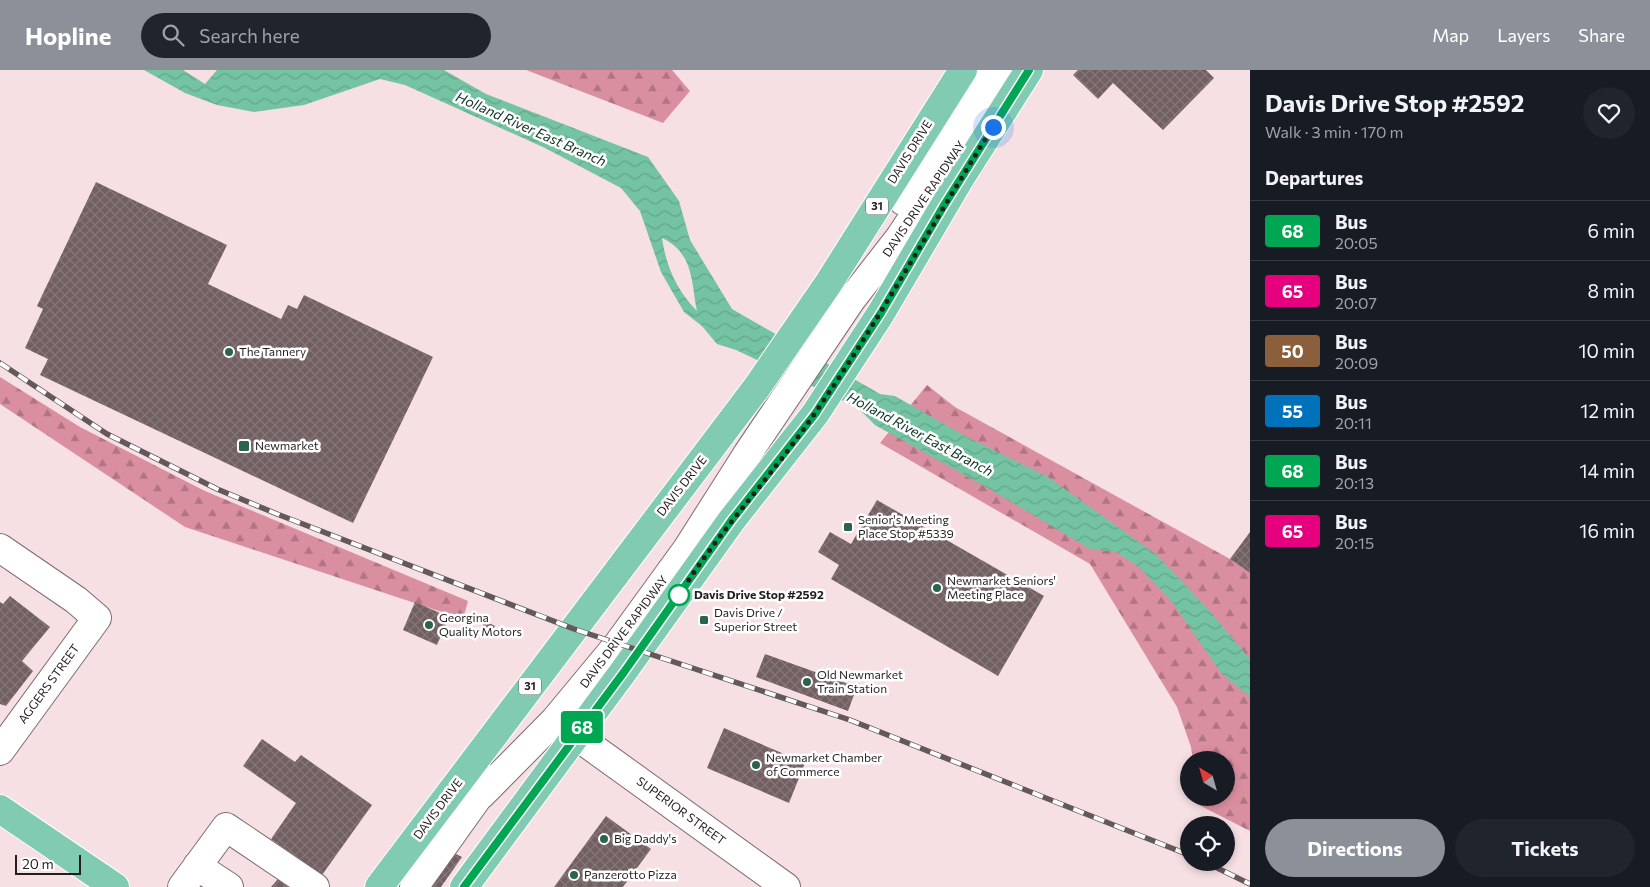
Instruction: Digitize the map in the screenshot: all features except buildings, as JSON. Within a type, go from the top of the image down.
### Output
[{"type":"main road","name":"DAVIS DRIVE","points":[[464,887],[575,735],[624,672],[707,503],[757,387],[828,284],[963,70]]},
{"type":"main road","name":"DAVIS DRIVE","points":[[379,887],[707,503],[815,414],[881,313],[932,226],[1029,70]]},
{"type":"main road","points":[[0,809],[115,887]]},
{"type":"street","name":"DAVIS DRIVE RAPIDWAY","points":[[851,300],[877,244],[984,70]]},
{"type":"street","name":"DAVIS DRIVE RAPIDWAY","points":[[414,887],[546,701],[600,638],[748,453],[851,300],[900,237],[1010,70]]},
{"type":"street","name":"AGGERS STREET","points":[[0,548],[76,600],[97,618],[0,751]]},
{"type":"street","name":"SUPERIOR STREET","points":[[575,735],[786,887]]},
{"type":"street","points":[[229,887],[190,876],[226,827],[315,887]]},
{"type":"green space","points":[[526,70],[672,70],[690,91],[663,123]]},
{"type":"green space","points":[[0,377],[80,427],[205,491],[468,601],[463,619],[185,527],[0,404]]},
{"type":"green space","points":[[927,385],[955,407],[1230,559],[1250,573],[1250,831],[1235,823],[1235,816],[1221,816],[1201,806],[1235,806],[1235,751],[1192,751],[1177,707],[1090,564],[880,443]]},
{"type":"water","name":"Holland River East Branch","points":[[144,70],[183,70],[205,84],[217,70],[444,70],[486,94],[648,157],[679,201],[690,240],[732,309],[880,394],[895,396],[965,436],[1048,477],[1157,555],[1207,608],[1250,659],[1250,697],[1221,673],[1172,602],[1140,568],[1116,552],[1090,549],[993,491],[875,425],[858,408],[736,350],[717,344],[702,326],[684,312],[661,272],[640,211],[621,188],[545,148],[405,85],[380,79],[304,105],[254,112],[217,105],[185,93]],"holes":[[[662,238],[672,244],[686,260],[692,279],[697,311],[684,295],[674,278],[666,258]]]},
{"type":"railway","points":[[0,363],[107,434],[217,489],[277,514],[574,629],[850,720],[1180,851]]},
{"type":"railway","points":[[1223,871],[1250,884]]},
{"type":"bus line","name":"68","points":[[464,887],[575,735],[624,672],[731,521],[815,414],[881,313],[907,266],[1029,70]]},
{"type":"place","name":"The Tannery","points":[[229,352]]},
{"type":"place","name":"Newmarket","points":[[244,446]]},
{"type":"place","name":"Senior's Meeting Place Stop #5339","points":[[848,527]]},
{"type":"place","name":"Newmarket Seniors' Meeting Place","points":[[937,588]]},
{"type":"place","name":"Davis Drive Stop #2592","points":[[679,595]]},
{"type":"place","name":"Davis Drive / Superior Street","points":[[704,620]]},
{"type":"place","name":"Georgina Quality Motors","points":[[429,625]]},
{"type":"place","name":"Old Newmarket Train Station","points":[[807,682]]},
{"type":"place","name":"Newmarket Chamber of Commerce","points":[[756,765]]},
{"type":"place","name":"Big Daddy's","points":[[604,839]]},
{"type":"place","name":"Panzerotto Pizza","points":[[574,875]]},
{"type":"route","points":[[679,595],[731,521],[815,414],[881,313],[907,266],[993,127]]}]
